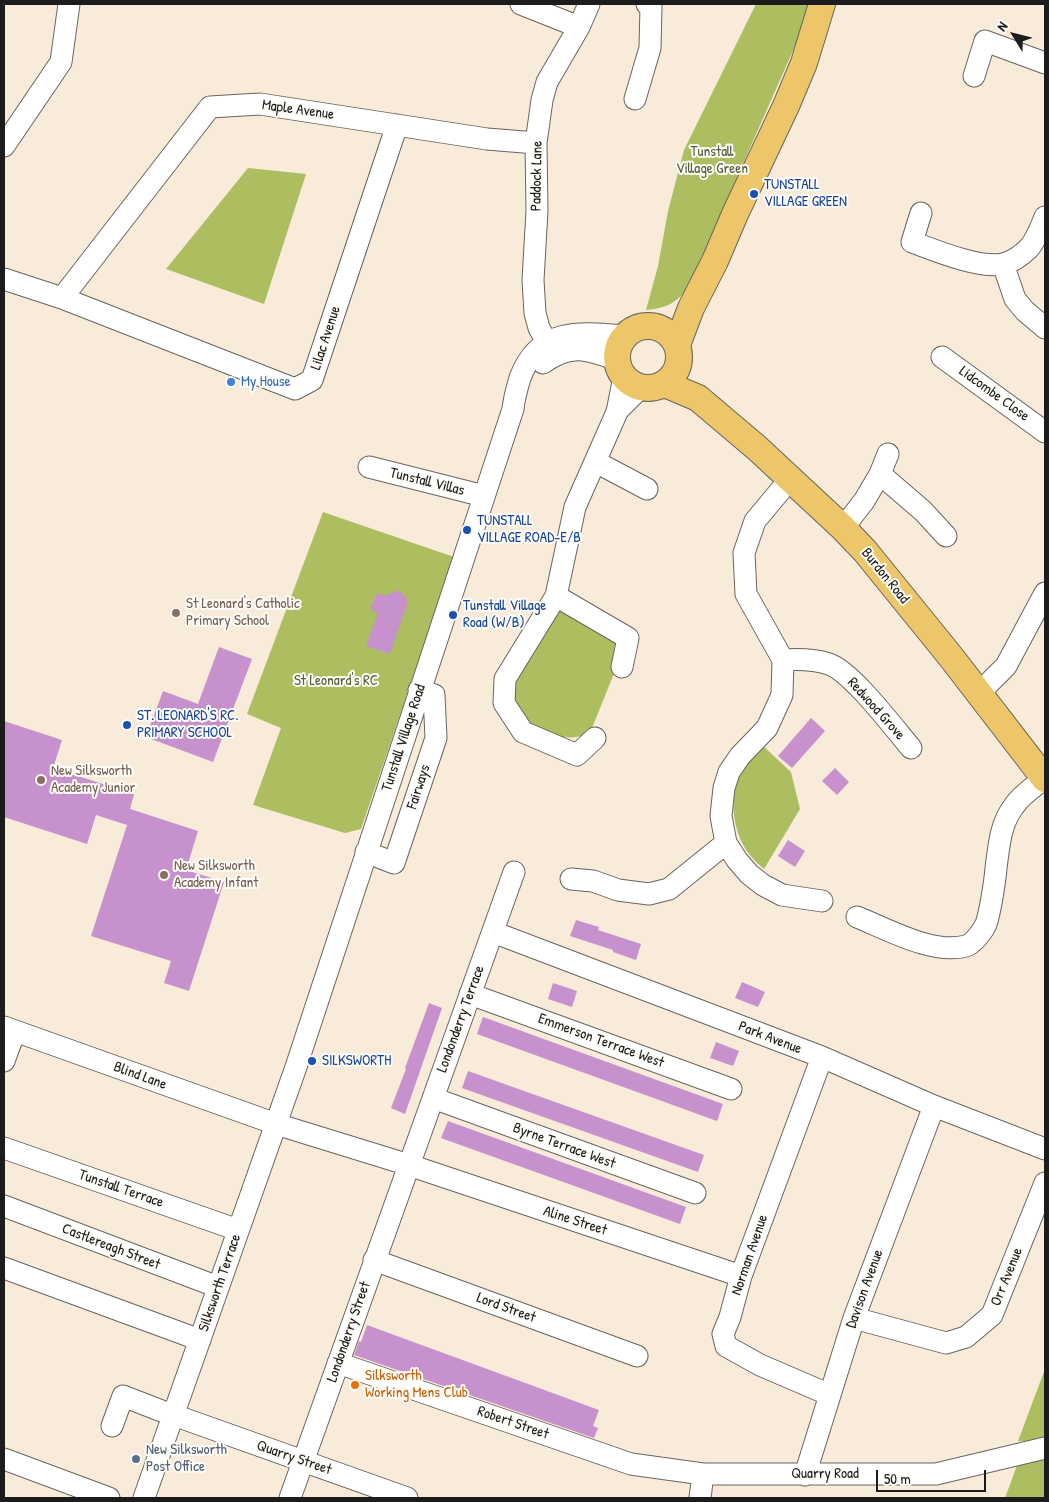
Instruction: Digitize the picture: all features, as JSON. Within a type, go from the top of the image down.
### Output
[{"type":"main road","points":[[691,308],[657,326],[640,327],[634,369],[677,370],[678,353],[691,308],[708,276],[743,196],[786,106],[804,63],[822,4]]},
{"type":"main road","name":"Burdon Road","points":[[657,326],[666,330],[678,353],[687,380],[698,398]]},
{"type":"main road","name":"Burdon Road","points":[[634,369],[698,398],[757,448],[843,528],[865,551],[1045,778]]},
{"type":"street","points":[[4,146],[61,62],[69,4]]},
{"type":"street","points":[[521,4],[579,27]]},
{"type":"street","name":"Paddock Lane","points":[[551,349],[539,328],[535,313],[533,280],[537,212],[536,143],[542,100],[547,82],[579,27],[589,4]]},
{"type":"street","points":[[635,99],[650,48],[650,4]]},
{"type":"street","points":[[974,76],[986,41],[1045,63]]},
{"type":"street","name":"Maple Avenue","points":[[62,298],[210,107],[260,104],[487,139],[536,143]]},
{"type":"street","name":"Lilac Avenue","points":[[4,279],[62,298],[295,389],[312,380],[397,125]]},
{"type":"street","points":[[921,213],[912,242],[951,256],[990,265],[1003,264],[1016,258],[1030,247],[1045,217]]},
{"type":"street","points":[[1003,264],[1015,299],[1025,311],[1045,328]]},
{"type":"street","name":"Tunstall Village Road","points":[[296,1067],[528,360],[536,350],[579,350],[597,353],[634,369]]},
{"type":"street","name":"Lidcombe Close","points":[[942,357],[1045,432]]},
{"type":"street","points":[[595,738],[577,755],[523,732],[504,703],[505,679],[556,596],[575,507],[596,462],[634,369]]},
{"type":"street","points":[[843,528],[864,501],[880,474],[888,454]]},
{"type":"street","points":[[596,462],[647,489]]},
{"type":"street","name":"Tunstall Villas","points":[[369,467],[484,496]]},
{"type":"street","points":[[880,474],[923,511],[946,536]]},
{"type":"street","points":[[790,479],[754,521],[744,553],[746,594],[783,660],[782,695],[768,728],[740,756],[729,772],[721,816],[726,843],[749,874],[763,885],[782,895],[822,901]]},
{"type":"street","points":[[978,694],[1006,666],[1045,593]]},
{"type":"street","points":[[556,596],[628,638],[622,667]]},
{"type":"street","name":"Redwood Grove","points":[[783,660],[809,659],[832,665],[854,682],[911,748]]},
{"type":"street","name":"Fairways","points":[[366,852],[394,863],[436,738],[434,695],[419,690]]},
{"type":"street","points":[[857,917],[922,943],[946,948],[968,946],[978,937],[986,924],[996,874],[1000,835],[1007,818],[1014,805],[1045,778]]},
{"type":"street","points":[[571,879],[593,881],[618,890],[649,894],[669,889],[726,843]]},
{"type":"street","name":"Londonderry Terrace","points":[[408,1165],[514,872]]},
{"type":"street","name":"Park Avenue","points":[[493,932],[822,1058],[934,1106],[1045,1150]]},
{"type":"street","name":"Emmerson Terrace West","points":[[470,994],[731,1088]]},
{"type":"street","points":[[4,1061],[9,1029]]},
{"type":"street","name":"Blind Lane","points":[[9,1029],[276,1124],[408,1165]]},
{"type":"street","name":"Norman Avenue","points":[[822,1058],[741,1276],[730,1317],[723,1334],[726,1346],[760,1365],[830,1395]]},
{"type":"street","name":"Silksworth Terrace","points":[[144,1498],[177,1417],[218,1287],[296,1067]]},
{"type":"street","name":"Byrne Terrace West","points":[[433,1098],[695,1193]]},
{"type":"street","name":"Davison Avenue","points":[[805,1474],[854,1318],[934,1106]]},
{"type":"street","name":"Tunstall Terrace","points":[[4,1148],[238,1230]]},
{"type":"street","name":"Aline Street","points":[[408,1165],[741,1276]]},
{"type":"street","name":"Londonderry Street","points":[[290,1498],[408,1165]]},
{"type":"street","name":"Orr Avenue","points":[[854,1318],[946,1343],[966,1337],[992,1315],[1045,1183]]},
{"type":"street","name":"Castlereagh Street","points":[[4,1206],[218,1287]]},
{"type":"street","name":"Lord Street","points":[[374,1260],[637,1356]]},
{"type":"street","points":[[4,1268],[200,1340]]},
{"type":"street","name":"Robert Street","points":[[338,1362],[632,1464]]},
{"type":"street","name":"Quarry Street","points":[[112,1426],[124,1396],[177,1417],[407,1498]]},
{"type":"street","name":"Quarry Road","points":[[632,1464],[703,1474],[936,1474],[1045,1448]]},
{"type":"street","points":[[4,1460],[71,1492],[109,1498]]},
{"type":"street","points":[[700,1498],[703,1474]]},
{"type":"green space","name":"Tunstall Village Green","points":[[756,4],[810,4],[799,37],[689,286],[671,304],[646,310],[658,266],[668,211],[684,150]]},
{"type":"green space","points":[[248,168],[306,174],[264,304],[166,269]]},
{"type":"green space","name":"St Leonard's RC","points":[[323,512],[454,557],[361,829],[345,833],[253,805],[281,728],[247,714]]},
{"type":"green space","points":[[555,605],[616,641],[615,671],[590,733],[570,738],[553,735],[519,716],[513,696],[514,676]]},
{"type":"green space","points":[[761,744],[791,772],[800,809],[764,869],[750,855],[739,836],[733,801],[734,790],[741,769]]},
{"type":"green space","points":[[1045,1369],[1045,1498],[1005,1498],[1026,1441],[1018,1441]]},
{"type":"building","name":"St Leonard's RC","points":[[399,590],[408,601],[390,654],[366,646],[378,613],[370,609],[377,593],[384,596]]},
{"type":"building","points":[[219,647],[252,659],[213,762],[146,737],[163,691],[198,704]]},
{"type":"building","points":[[811,718],[825,731],[792,768],[778,756]]},
{"type":"building","points":[[4,721],[62,740],[53,768],[134,794],[130,809],[198,831],[186,870],[224,882],[189,991],[164,983],[171,961],[91,936],[127,825],[96,815],[87,844],[4,817]]},
{"type":"building","points":[[835,768],[849,782],[837,795],[822,781]]},
{"type":"building","points":[[788,840],[805,851],[795,867],[778,856]]},
{"type":"building","points":[[576,920],[599,927],[598,930],[641,944],[636,960],[613,952],[613,950],[570,936]]},
{"type":"building","points":[[742,982],[765,992],[758,1007],[735,998]]},
{"type":"building","points":[[553,983],[577,991],[572,1007],[548,999]]},
{"type":"building","points":[[429,1003],[442,1008],[405,1114],[391,1108]]},
{"type":"building","points":[[483,1017],[723,1104],[717,1121],[477,1034]]},
{"type":"building","points":[[716,1042],[739,1051],[733,1066],[710,1058]]},
{"type":"building","points":[[468,1071],[704,1155],[698,1172],[462,1088]]},
{"type":"building","points":[[448,1121],[686,1207],[680,1224],[441,1138]]},
{"type":"building","points":[[367,1325],[599,1410],[593,1426],[598,1428],[594,1438],[354,1355]]},
{"type":"place","name":"TUNSTALL VILLAGE GREEN","points":[[754,194]]},
{"type":"place","name":"My House","points":[[231,382]]},
{"type":"place","name":"TUNSTALL VILLAGE ROAD-E/B","points":[[467,530]]},
{"type":"place","name":"St Leonard's Catholic Primary School","points":[[176,613]]},
{"type":"place","name":"Tunstall Village Road (W/B)","points":[[453,615]]},
{"type":"place","name":"ST. LEONARD'S RC. PRIMARY SCHOOL","points":[[127,725]]},
{"type":"place","name":"New Silksworth Academy Junior","points":[[41,780]]},
{"type":"place","name":"New Silksworth Academy Infant","points":[[164,875]]},
{"type":"place","name":"SILKSWORTH","points":[[312,1061]]},
{"type":"place","name":"Silksworth Working Mens Club","points":[[355,1385]]},
{"type":"place","name":"New Silksworth Post Office","points":[[136,1459]]}]
